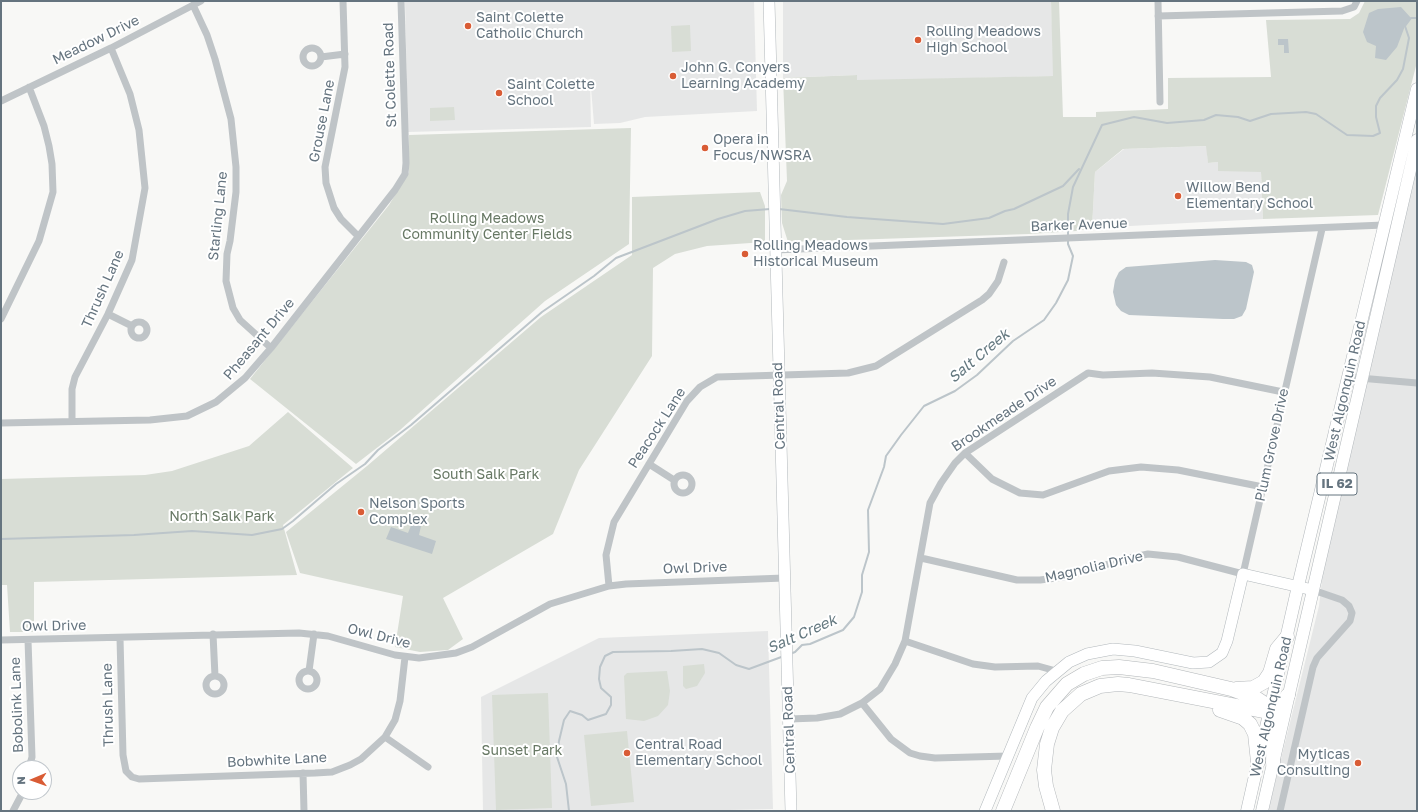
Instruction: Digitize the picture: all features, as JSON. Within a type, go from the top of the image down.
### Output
[{"type":"highway","points":[[1232,689],[1253,688],[1264,682],[1270,673],[1277,649],[1287,637]]},
{"type":"highway","points":[[1003,811],[1043,714],[1058,692],[1076,678],[1102,668],[1125,667],[1153,671],[1232,689],[1256,698],[1274,717],[1273,763]]},
{"type":"highway","points":[[1053,811],[1046,786],[1045,755],[1052,728],[1057,718],[1068,704],[1090,689],[1109,685],[1129,685],[1263,711],[1279,706],[1288,695]]},
{"type":"highway","points":[[1163,692],[1188,702],[1228,712],[1248,721],[1255,734],[1258,762]]},
{"type":"main road","name":"West Algonquin Road","points":[[1262,811],[1411,153],[1417,89]]},
{"type":"main road","name":"West Algonquin Road","points":[[1247,811],[1269,710],[1384,225],[1417,140]]},
{"type":"street","name":"Meadow Drive","points":[[1,101],[111,48],[201,1]]},
{"type":"street","name":"Grouse Lane","points":[[343,1],[345,54],[342,85],[325,167],[326,183],[334,208],[358,236]]},
{"type":"street","name":"St Colette Road","points":[[401,1],[406,148]]},
{"type":"street","name":"Central Road","points":[[769,1],[773,209],[791,811]]},
{"type":"street","points":[[1158,1],[1160,102]]},
{"type":"street","points":[[1158,16],[1342,11],[1355,4]]},
{"type":"street","name":"Starling Lane","points":[[193,5],[207,35],[224,89],[231,119],[236,167],[236,192],[227,254],[226,281],[234,308],[240,320],[271,348]]},
{"type":"street","name":"Thrush Lane","points":[[72,421],[72,389],[132,260],[145,188],[138,123],[130,94],[111,48]]},
{"type":"street","points":[[321,57],[345,54]]},
{"type":"street","points":[[1,319],[40,241],[53,192],[52,164],[49,146],[29,87]]},
{"type":"street","name":"Pheasant Drive","points":[[1,423],[150,420],[187,416],[216,402],[230,392],[245,378],[271,348],[402,182],[406,163],[406,148]]},
{"type":"street","name":"Barker Avenue","points":[[775,250],[1322,229],[1384,225]]},
{"type":"street","name":"Plum Grove Drive","points":[[1056,672],[1069,662],[1087,654],[1113,649],[1135,651],[1202,664],[1216,658],[1222,653],[1227,641],[1243,574],[1283,392],[1322,229]]},
{"type":"street","name":"Peacock Lane","points":[[609,586],[606,555],[614,522],[687,401],[706,382],[717,377],[848,373],[876,366],[982,300],[989,294],[998,281],[1004,262]]},
{"type":"street","points":[[108,314],[132,326]]},
{"type":"street","name":"Brookmeade Drive","points":[[788,719],[817,718],[840,714],[862,703],[880,689],[895,664],[905,641],[930,504],[941,482],[955,463],[965,453],[1088,373],[1103,375],[1152,373],[1210,377],[1283,392]]},
{"type":"street","points":[[1348,377],[1417,383]]},
{"type":"street","points":[[965,453],[992,479],[1020,493],[1043,494],[1109,471],[1142,467],[1178,470],[1263,488]]},
{"type":"street","points":[[650,464],[674,480]]},
{"type":"street","name":"Magnolia Drive","points":[[921,558],[1017,580],[1040,580],[1064,577],[1123,559],[1148,554],[1178,557],[1313,590]]},
{"type":"street","name":"Owl Drive","points":[[1,640],[120,638],[213,634],[314,634],[405,657],[433,656],[456,653],[472,647],[550,604],[609,586],[626,584],[784,578]]},
{"type":"street","points":[[1280,811],[1313,667],[1317,658],[1350,621],[1352,613],[1349,606],[1342,600],[1313,590]]},
{"type":"street","points":[[213,634],[215,676]]},
{"type":"street","points":[[309,671],[314,634]]},
{"type":"street","name":"Thrush Lane","points":[[120,638],[123,755],[126,771]]},
{"type":"street","name":"Bobolink Lane","points":[[28,640],[31,760]]},
{"type":"street","points":[[905,641],[973,664],[995,667],[1038,666],[1056,672],[1032,698],[985,811]]},
{"type":"street","name":"Bobwhite Lane","points":[[126,771],[132,777],[139,779],[332,772],[350,766],[361,759],[385,737],[395,720],[400,700],[405,657]]},
{"type":"street","points":[[862,703],[891,739],[910,753],[935,758],[1008,756]]},
{"type":"street","points":[[385,737],[428,767]]},
{"type":"street","points":[[303,773],[304,811]]},
{"type":"street","points":[[13,811],[19,800]]},
{"type":"shaded area","points":[[405,1],[754,1],[757,111],[645,117],[620,123],[594,124],[590,76],[591,127],[408,132]]},
{"type":"shaded area","name":"Rolling Meadows High School","points":[[783,1],[1051,1],[1054,76],[857,81],[856,75],[783,78]]},
{"type":"shaded area","points":[[1401,7],[1411,18],[1405,26],[1397,47],[1386,60],[1375,58],[1376,46],[1367,42],[1363,32],[1369,13],[1378,9]]},
{"type":"shaded area","points":[[1278,39],[1288,39],[1289,53],[1284,53],[1284,45],[1278,45]]},
{"type":"shaded area","name":"Willow Bend Elementary School","points":[[1207,146],[1208,163],[1218,162],[1261,172],[1263,219],[1092,228],[1095,172],[1124,149]]},
{"type":"shaded area","points":[[1417,164],[1417,811],[1268,811],[1319,606],[1323,571]]},
{"type":"shaded area","points":[[1215,260],[1246,262],[1252,265],[1254,272],[1246,309],[1242,316],[1234,319],[1223,319],[1129,315],[1121,311],[1116,305],[1113,292],[1115,280],[1119,272],[1126,267]]},
{"type":"shaded area","points":[[412,523],[421,526],[419,535],[436,541],[432,554],[386,539],[391,527],[408,533]]},
{"type":"shaded area","name":"Central Road Elementary School","points":[[768,631],[773,809],[686,811],[483,811],[481,697],[599,638]]},
{"type":"green space","points":[[1051,1],[1059,1],[1063,117],[1096,117],[1096,112],[1168,109],[1168,78],[1271,77],[1266,20],[1350,19],[1359,13],[1365,1],[1417,1],[1417,62],[1378,215],[1263,219],[1261,172],[1218,171],[1218,162],[1208,163],[1206,146],[1123,149],[1095,172],[1092,228],[1076,231],[1029,234],[788,242],[782,223],[781,195],[787,181],[783,78],[857,75],[857,80],[1053,76]]},
{"type":"green space","points":[[690,25],[691,51],[672,52],[671,26]]},
{"type":"green space","points":[[454,107],[455,120],[430,121],[430,108]]},
{"type":"green space","name":"Rolling Meadows Community Center Fields","points":[[631,128],[629,244],[545,301],[400,430],[356,464],[250,379],[389,205],[409,172],[409,135]]},
{"type":"green space","name":"South Salk Park","points":[[760,192],[765,206],[765,242],[707,246],[675,254],[653,268],[652,356],[579,470],[553,534],[443,598],[463,639],[448,650],[420,652],[395,647],[403,596],[300,573],[286,532],[367,466],[541,317],[632,255],[632,197]]},
{"type":"green space","name":"North Salk Park","points":[[288,412],[353,468],[283,525],[297,575],[34,582],[34,632],[10,632],[7,585],[1,585],[1,479],[145,475],[172,471],[249,446]]},
{"type":"green space","points":[[704,664],[705,673],[697,686],[686,689],[683,686],[683,666]]},
{"type":"green space","points":[[667,671],[670,691],[668,705],[658,716],[644,721],[626,719],[624,676],[627,673]]},
{"type":"green space","name":"Sunset Park","points":[[548,693],[552,808],[496,810],[492,695]]},
{"type":"green space","points":[[627,731],[634,802],[591,806],[584,735]]},
{"type":"waterway","name":"Salt Creek","points":[[790,654],[795,652],[802,645],[810,644],[843,630],[854,617],[862,592],[862,575],[869,552],[868,510],[884,467],[886,456],[901,435],[924,406],[955,391],[977,375],[1013,341],[1044,320],[1056,303],[1068,280],[1073,256],[1068,244],[1068,214],[1073,187],[1102,125],[1134,117],[1167,123],[1204,120],[1216,115],[1238,117],[1250,121],[1271,114],[1306,112],[1316,114],[1347,135],[1373,136],[1380,133],[1376,117],[1376,106],[1380,98],[1397,80],[1403,69],[1409,38],[1405,26],[1411,18],[1417,18]]},
{"type":"waterway","points":[[779,209],[847,217],[943,224],[989,218],[1014,209],[1063,186],[1079,169]]},
{"type":"waterway","points":[[1,539],[134,535],[192,531],[252,535],[282,529],[336,484],[365,464],[378,450],[411,425],[542,312],[594,276],[616,258],[718,219],[745,211],[770,209]]},
{"type":"waterway","name":"Salt Creek","points":[[569,811],[566,784],[557,757],[559,741],[564,720],[570,711],[582,715],[588,720],[606,714],[611,705],[611,697],[601,688],[599,679],[600,667],[605,656],[613,652],[702,649],[719,653],[736,665],[749,669],[784,656]]},
{"type":"place","name":"Saint Colette Catholic Church","points":[[468,26]]},
{"type":"place","name":"Rolling Meadows High School","points":[[918,40]]},
{"type":"place","name":"John G. Conyers Learning Academy","points":[[673,76]]},
{"type":"place","name":"Saint Colette School","points":[[499,93]]},
{"type":"place","name":"Opera in Focus/NWSRA","points":[[705,148]]},
{"type":"place","name":"Willow Bend Elementary School","points":[[1178,196]]},
{"type":"place","name":"Rolling Meadows Historical Museum","points":[[745,254]]},
{"type":"place","name":"Nelson Sports Complex","points":[[361,512]]},
{"type":"place","name":"Central Road Elementary School","points":[[627,753]]},
{"type":"place","name":"Myticas Consulting","points":[[1358,763]]}]
